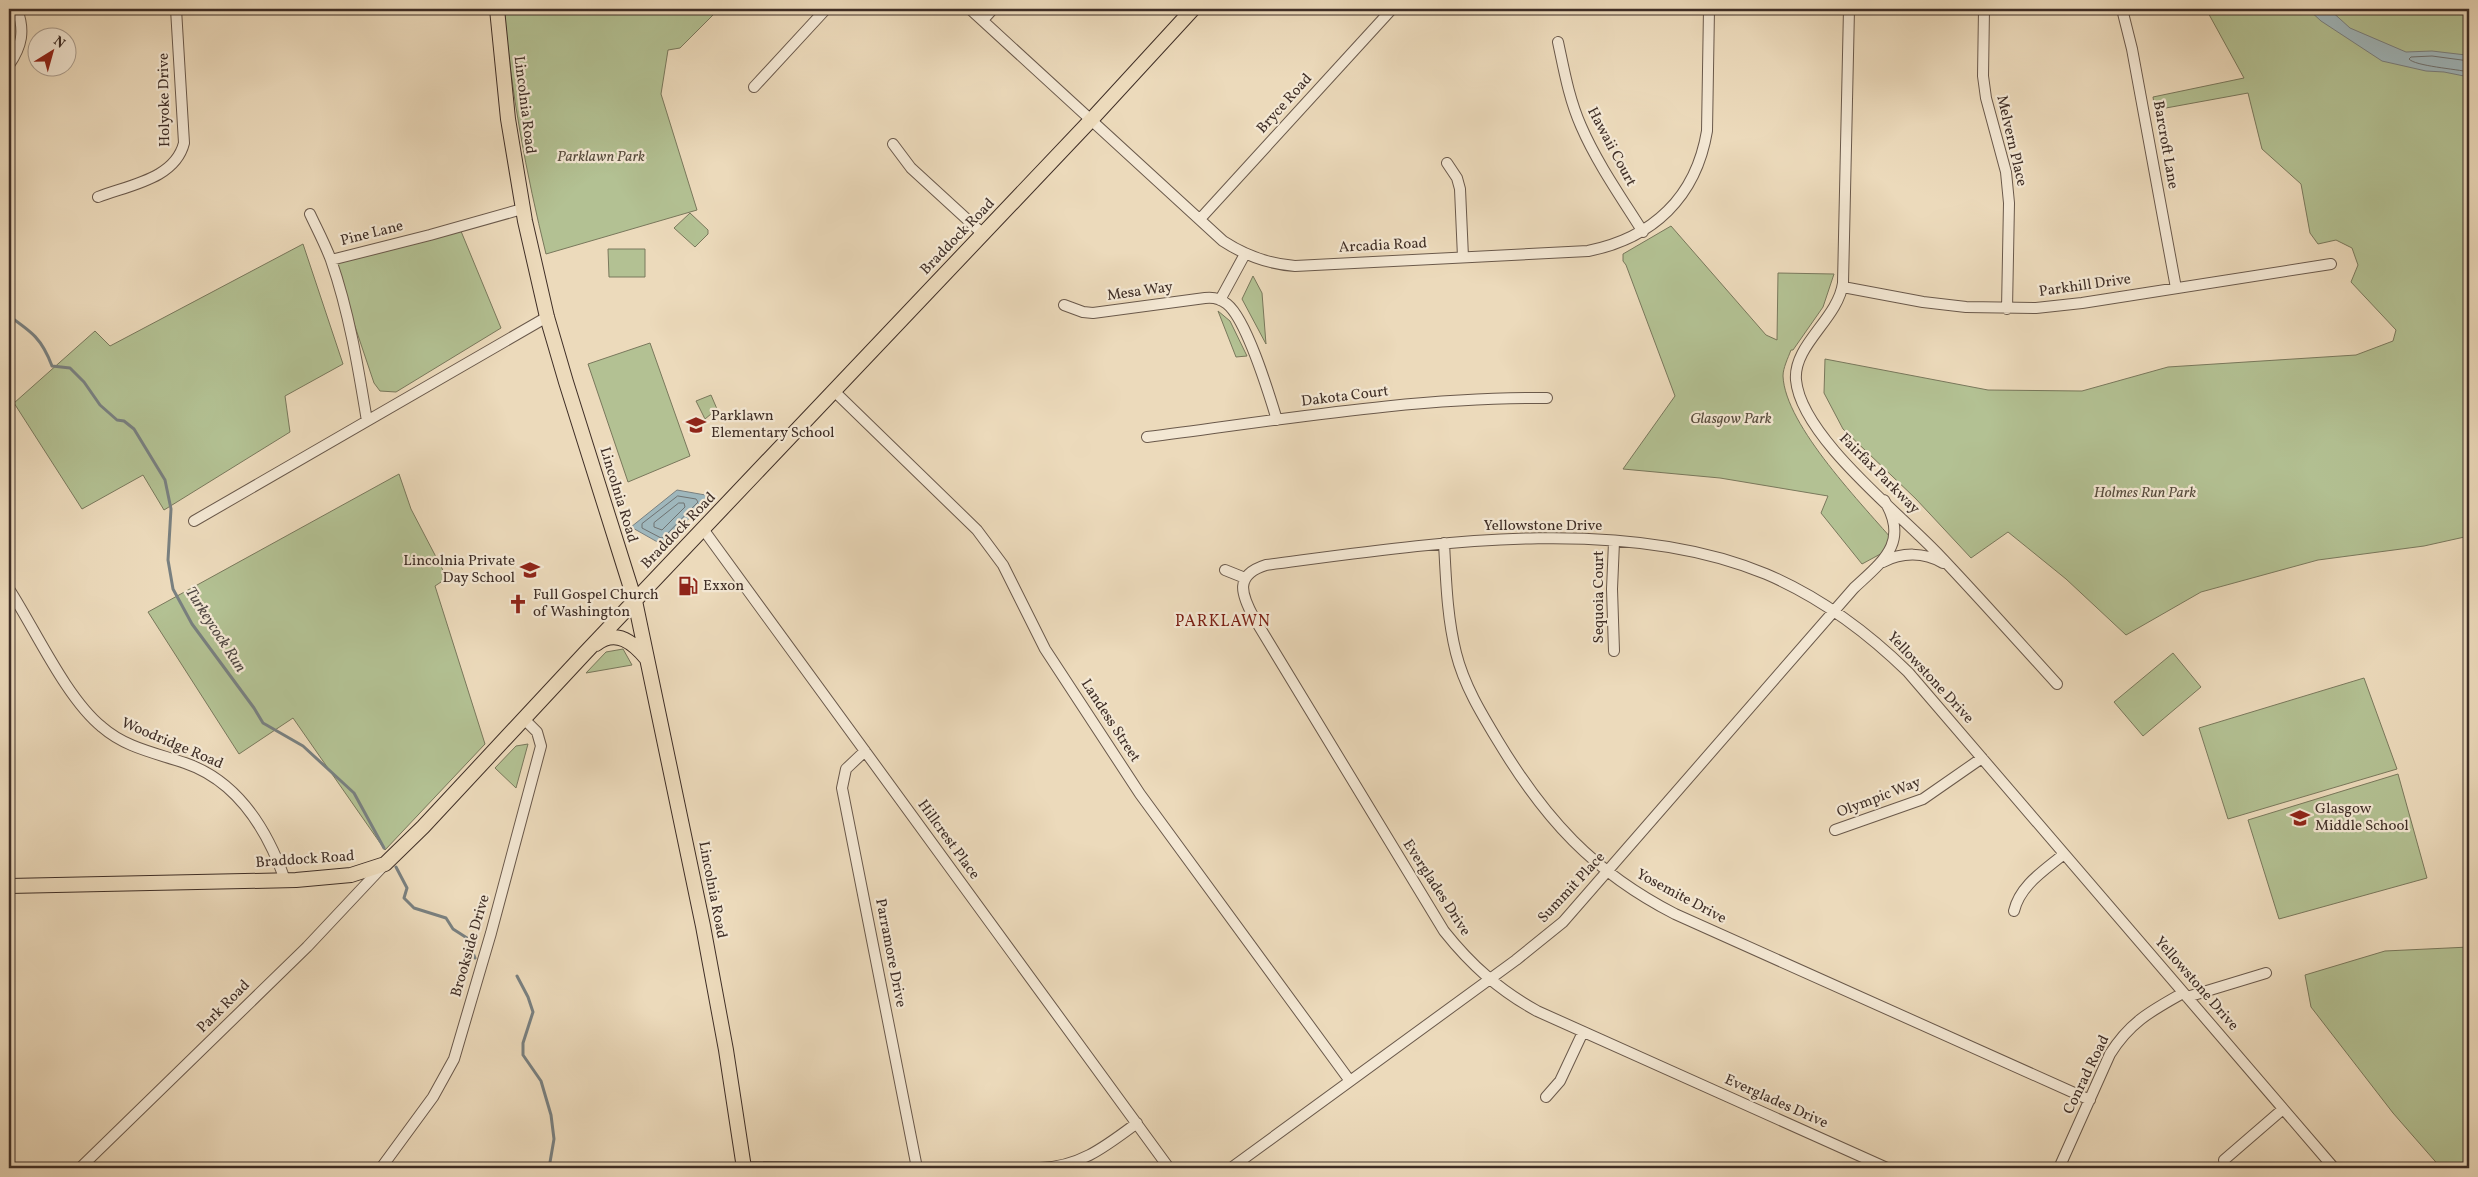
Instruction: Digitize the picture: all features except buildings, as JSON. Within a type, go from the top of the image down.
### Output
[{"type":"main road","name":"Lincolnia Road","points":[[498,9],[508,119],[522,208],[547,317],[596,484],[635,601],[703,926],[744,1168]]},
{"type":"main road","name":"Braddock Road","points":[[9,886],[285,880],[351,874],[385,864],[399,853],[523,718],[1091,120],[1193,9]]},
{"type":"main road","points":[[586,652],[602,639],[615,636],[629,641],[647,660]]},
{"type":"street","points":[[9,65],[21,44],[23,33],[17,9]]},
{"type":"street","name":"Holyoke Drive","points":[[98,197],[161,173],[176,162],[181,153],[184,143],[176,9]]},
{"type":"street","points":[[754,87],[826,9]]},
{"type":"street","name":"Arcadia Road","points":[[970,9],[1224,241],[1245,254],[1277,264],[1295,266],[1588,251],[1622,242],[1643,232],[1671,208],[1682,194],[1700,161],[1707,131],[1709,9]]},
{"type":"street","points":[[983,20],[993,9]]},
{"type":"street","name":"Bryce Road","points":[[1200,219],[1392,9]]},
{"type":"street","name":"Fairfax Parkway","points":[[1849,9],[1843,287],[1835,308],[1800,357],[1796,379],[1799,395],[1804,407],[1826,442],[1954,571],[2057,684]]},
{"type":"street","name":"Melvern Place","points":[[1984,9],[1983,76],[1986,98],[2006,172],[2009,203],[2007,309]]},
{"type":"street","name":"Barcroft Lane","points":[[2122,9],[2132,49],[2176,288]]},
{"type":"street","name":"Hawaii Court","points":[[1558,42],[1566,80],[1581,127],[1602,166],[1643,232]]},
{"type":"street","points":[[893,144],[911,168],[983,234]]},
{"type":"street","points":[[1447,163],[1460,189],[1463,257]]},
{"type":"street","name":"Pine Lane","points":[[367,420],[355,343],[331,260],[430,235],[522,208]]},
{"type":"street","points":[[310,214],[331,260]]},
{"type":"street","points":[[1245,254],[1220,300],[1233,309],[1241,322],[1277,420]]},
{"type":"street","name":"Parkhill Drive","points":[[1843,287],[1923,302],[2007,309],[2082,303],[2331,264]]},
{"type":"street","name":"Mesa Way","points":[[1064,305],[1083,312],[1093,313],[1206,298],[1220,300]]},
{"type":"street","points":[[194,521],[547,317]]},
{"type":"street","name":"Landess Street","points":[[834,391],[977,530],[991,547],[1003,565],[1045,649],[1140,794],[1350,1081]]},
{"type":"street","name":"Dakota Court","points":[[1147,437],[1448,401],[1547,398]]},
{"type":"street","name":"Summit Place","points":[[1231,1168],[1551,933],[1608,872],[1834,610],[1888,553],[1894,538],[1894,518],[1884,500]]},
{"type":"street","name":"Hillcrest Place","points":[[703,529],[1169,1168]]},
{"type":"street","name":"Yellowstone Drive","points":[[1245,578],[1256,568],[1266,565],[1444,543],[1538,539],[1614,542],[1670,547],[1731,562],[1780,581],[1834,610],[1862,630],[1891,656],[1982,758],[2334,1168]]},
{"type":"street","name":"Sequoia Court","points":[[1614,542],[1612,589],[1614,651]]},
{"type":"street","name":"Yosemite Drive","points":[[1444,543],[1450,628],[1458,661],[1472,697],[1540,806],[1568,836],[1608,872],[1651,902],[1675,914],[2090,1100]]},
{"type":"street","name":"Summit Place","points":[[1878,565],[1900,556],[1912,554],[1937,560],[1954,571]]},
{"type":"street","points":[[1225,570],[1245,578]]},
{"type":"street","name":"Everglades Drive","points":[[1245,578],[1243,594],[1254,618],[1444,932],[1471,964],[1489,980],[1537,1011],[1887,1168]]},
{"type":"street","name":"Woodridge Road","points":[[9,589],[62,677],[94,720],[124,742],[203,770],[231,789],[242,801],[269,840],[285,880]]},
{"type":"street","name":"Brookside Drive","points":[[381,1168],[433,1097],[454,1059],[491,933],[541,746],[537,732],[523,718]]},
{"type":"street","name":"Parramore Drive","points":[[866,751],[846,770],[842,788],[917,1168]]},
{"type":"street","name":"Olympic Way","points":[[1835,830],[1895,811],[1923,799],[1982,758]]},
{"type":"street","points":[[2014,911],[2026,887],[2064,854]]},
{"type":"street","name":"Park Road","points":[[80,1168],[307,947],[385,864]]},
{"type":"street","name":"Conrad Road","points":[[2059,1168],[2110,1054],[2132,1025],[2144,1015],[2185,995],[2266,973]]},
{"type":"street","points":[[1546,1097],[1560,1081],[1583,1032]]},
{"type":"street","points":[[2224,1160],[2283,1109]]},
{"type":"street","points":[[1040,1168],[1055,1168],[1086,1159],[1137,1123]]},
{"type":"street","points":[[744,1168],[892,1168]]},
{"type":"green space","name":"Parklawn Park","points":[[504,9],[719,9],[680,48],[668,50],[661,94],[697,210],[546,254],[520,132]]},
{"type":"green space","name":"Holmes Run Park","points":[[2206,9],[2469,9],[2469,536],[2424,546],[2318,560],[2201,592],[2126,635],[2066,579],[2008,532],[1971,558],[1916,499],[1843,429],[1824,393],[1825,359],[1988,390],[2082,391],[2168,367],[2356,355],[2393,341],[2396,330],[2351,282],[2358,265],[2352,248],[2336,240],[2318,244],[2310,233],[2301,184],[2262,149],[2248,93],[2155,110],[2153,97],[2244,78]]},
{"type":"green space","points":[[690,213],[708,230],[708,234],[695,247],[674,228]]},
{"type":"green space","points":[[458,224],[501,328],[396,392],[380,391],[374,383],[331,255]]},
{"type":"green space","name":"Glasgow Park","points":[[1671,226],[1766,335],[1777,340],[1778,273],[1834,274],[1823,307],[1793,350],[1791,350],[1787,360],[1783,376],[1787,396],[1797,418],[1828,465],[1897,545],[1862,564],[1821,513],[1828,496],[1720,478],[1623,469],[1675,396],[1623,261],[1623,254]]},
{"type":"green space","points":[[303,244],[343,364],[285,396],[290,432],[164,510],[143,475],[82,509],[14,403],[95,331],[110,346]]},
{"type":"green space","points":[[608,249],[645,249],[645,277],[609,277]]},
{"type":"green space","points":[[1253,276],[1262,293],[1266,344],[1242,299]]},
{"type":"green space","points":[[1218,311],[1230,321],[1247,356],[1236,357]]},
{"type":"green space","points":[[650,343],[690,456],[628,482],[588,364]]},
{"type":"green space","points":[[711,395],[717,409],[705,419],[696,401]]},
{"type":"green space","points":[[399,474],[411,509],[447,578],[435,586],[485,744],[385,850],[293,718],[239,754],[148,612]]},
{"type":"green space","points":[[623,649],[632,665],[586,673],[606,652]]},
{"type":"green space","points":[[2173,653],[2201,687],[2143,736],[2114,702]]},
{"type":"green space","points":[[2364,678],[2397,769],[2228,819],[2199,728]]},
{"type":"green space","points":[[528,744],[516,788],[495,768],[516,746]]},
{"type":"green space","points":[[2398,774],[2427,878],[2279,919],[2248,820]]},
{"type":"green space","points":[[2469,947],[2469,1168],[2441,1168],[2393,1113],[2311,1007],[2305,975],[2385,951]]},
{"type":"water","points":[[2308,9],[2329,9],[2350,28],[2406,52],[2432,51],[2466,55],[2469,57],[2469,77],[2426,71],[2382,61],[2321,21]]},
{"type":"water","points":[[677,490],[711,496],[666,542],[661,544],[631,527]]},
{"type":"waterway","name":"Turkeycock Run","points":[[9,316],[35,337],[44,349],[52,366],[70,368],[84,382],[100,405],[117,420],[124,421],[134,429],[165,480],[171,509],[168,560],[173,589],[192,624],[263,723],[303,746],[354,793],[384,848]]},
{"type":"waterway","name":"Turkeycock Run","points":[[396,867],[407,888],[404,898],[414,908],[446,918],[453,929],[467,938],[475,958]]},
{"type":"waterway","name":"Turkeycock Run","points":[[517,976],[528,997],[533,1012],[523,1043],[523,1055],[541,1081],[551,1115],[554,1139],[549,1168]]},
{"type":"place","name":"Parklawn Elementary School","points":[[696,425]]},
{"type":"place","name":"Lincolnia Private Day School","points":[[530,570]]},
{"type":"place","name":"Exxon","points":[[688,586]]},
{"type":"place","name":"Full Gospel Church of Washington","points":[[518,604]]},
{"type":"place","name":"Glasgow Middle School","points":[[2300,818]]},
{"type":"district","name":"PARKLAWN","points":[[1223,622]]}]
